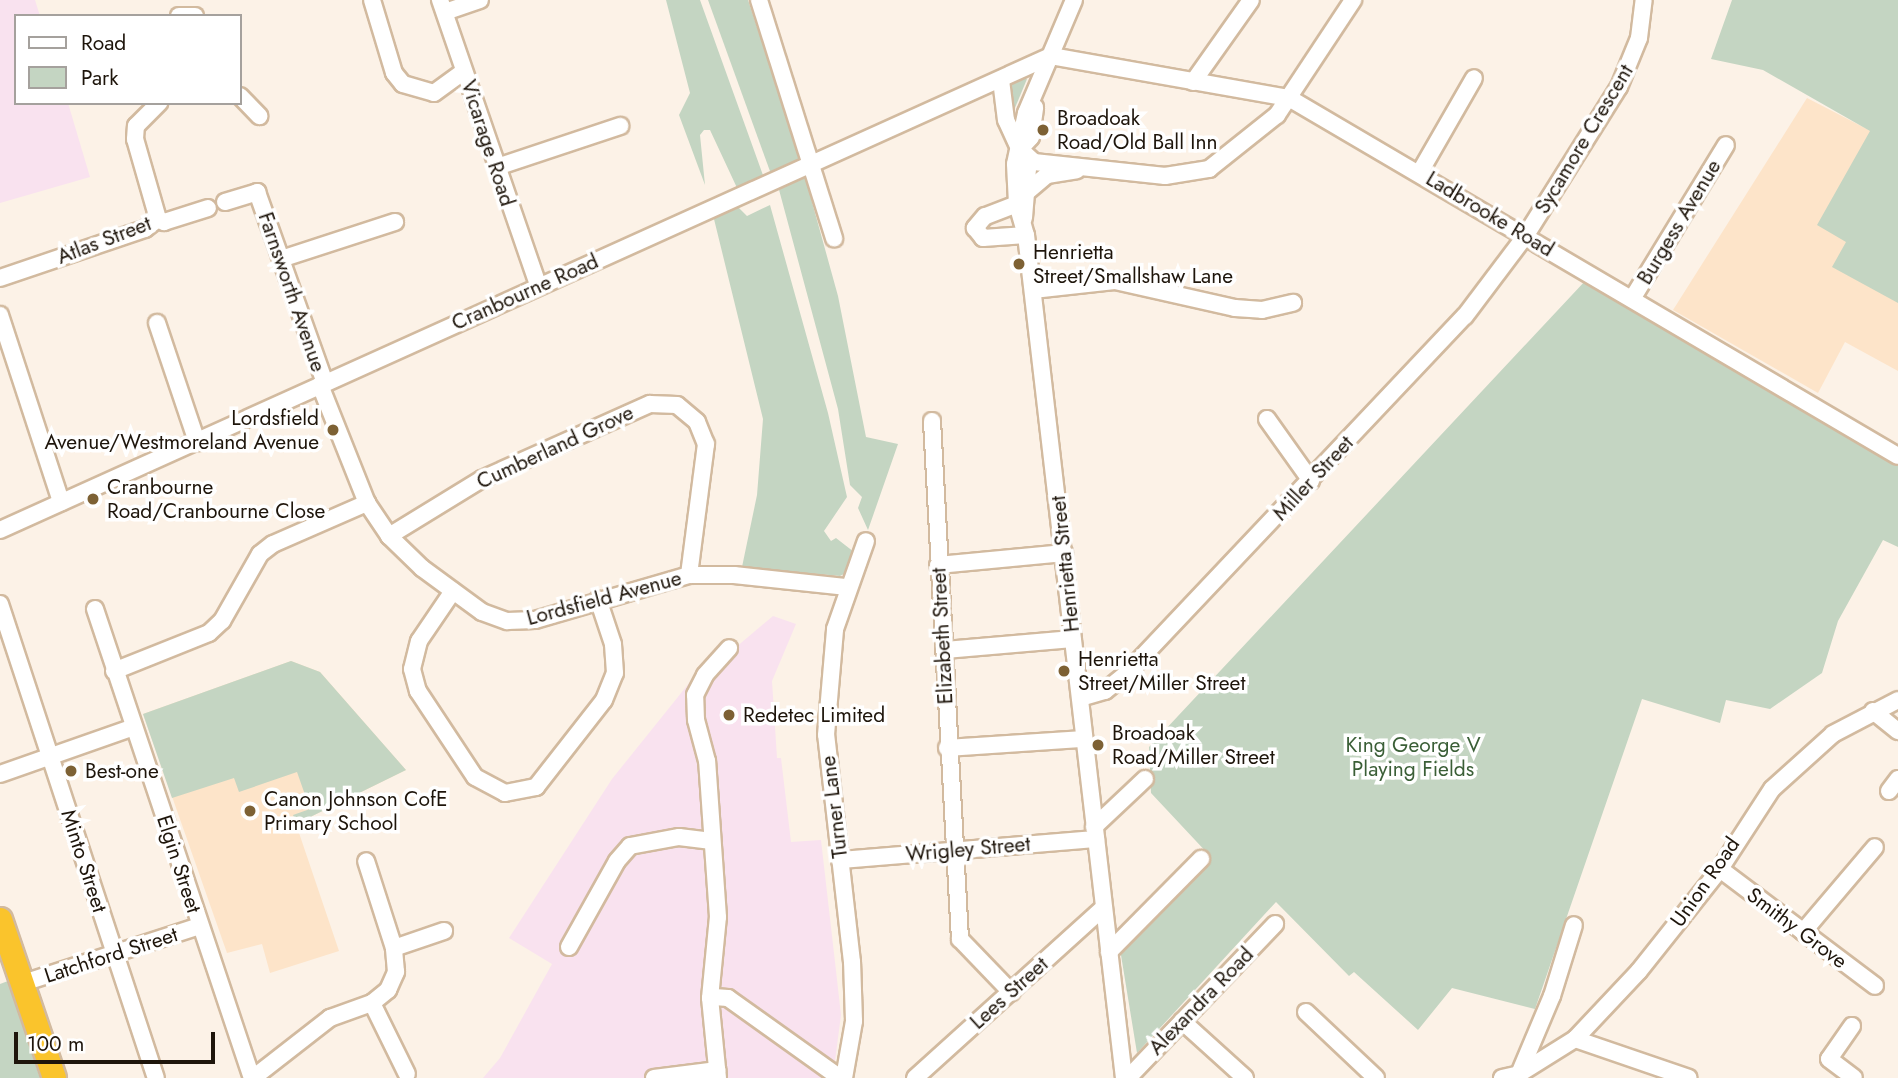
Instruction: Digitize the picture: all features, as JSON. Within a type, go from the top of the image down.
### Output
[{"type":"highway","points":[[0,919],[54,1078]]},
{"type":"street","points":[[372,0],[394,73],[403,84],[434,93],[464,71]]},
{"type":"street","points":[[442,6],[480,0]]},
{"type":"street","points":[[759,0],[808,164],[834,238]]},
{"type":"street","points":[[1020,149],[1026,113],[1035,99],[1074,0]]},
{"type":"street","points":[[1193,82],[1251,0]]},
{"type":"street","points":[[1001,80],[1006,120],[1020,149],[1034,162],[1096,166],[1165,176],[1195,175],[1222,161],[1278,115],[1353,0]]},
{"type":"street","name":"Sycamore Crescent","points":[[1527,235],[1631,63],[1644,0]]},
{"type":"street","name":"Vicarage Road","points":[[442,6],[538,285]]},
{"type":"street","name":"Cranbourne Road","points":[[0,530],[538,285],[1051,57]]},
{"type":"street","name":"Ladbrooke Road","points":[[1051,57],[1289,98],[1896,450]]},
{"type":"street","points":[[1419,172],[1474,78]]},
{"type":"street","points":[[242,98],[259,116]]},
{"type":"street","points":[[157,105],[136,126],[135,139],[158,219]]},
{"type":"street","points":[[497,166],[620,126]]},
{"type":"street","name":"Burgess Avenue","points":[[1632,299],[1726,145]]},
{"type":"street","name":"Henrietta Street","points":[[1020,149],[1028,168],[1028,191],[1020,211]]},
{"type":"street","name":"Henrietta Street","points":[[1020,149],[1015,164],[1020,211],[1033,289],[1103,908],[1126,1078]]},
{"type":"street","points":[[1028,191],[1047,175],[1096,166]]},
{"type":"street","name":"Farnsworth Avenue","points":[[225,202],[257,192],[322,384]]},
{"type":"street","name":"Atlas Street","points":[[0,278],[145,229],[158,219],[164,222],[208,208]]},
{"type":"street","points":[[1020,211],[985,216],[975,228],[983,238],[1026,235]]},
{"type":"street","points":[[281,259],[395,222]]},
{"type":"street","name":"Miller Street","points":[[1080,698],[1105,691],[1126,674],[1465,316],[1527,235]]},
{"type":"street","points":[[1033,289],[1115,281],[1235,308],[1262,310],[1293,303]]},
{"type":"street","points":[[0,315],[61,502]]},
{"type":"street","points":[[157,323],[197,442]]},
{"type":"street","name":"Lordsfield Avenue","points":[[322,384],[367,503],[389,536],[482,612],[507,621],[535,620],[598,599],[689,575],[734,575],[846,587]]},
{"type":"street","name":"Cumberland Grove","points":[[389,536],[482,479],[650,404],[677,405],[697,422],[706,444],[689,575]]},
{"type":"street","points":[[1267,419],[1311,481]]},
{"type":"street","name":"Elizabeth Street","points":[[932,421],[938,565],[945,650],[952,850],[960,939],[1010,992]]},
{"type":"street","points":[[114,671],[209,633],[222,621],[260,554],[273,544],[367,503]]},
{"type":"street","name":"Turner Lane","points":[[842,1078],[854,1021],[826,734],[835,629],[846,587],[866,541]]},
{"type":"street","points":[[938,565],[1064,553]]},
{"type":"street","points":[[453,591],[419,641],[412,669],[418,691],[475,777],[505,793],[536,787],[604,700],[614,663],[613,644],[598,599]]},
{"type":"street","name":"Minto Street","points":[[0,604],[156,1078]]},
{"type":"street","name":"Elgin Street","points":[[95,609],[252,1078]]},
{"type":"street","points":[[945,650],[1073,639]]},
{"type":"street","points":[[654,1078],[718,1074],[712,997],[718,918],[707,761],[695,720],[695,695],[705,675],[729,648]]},
{"type":"street","name":"Union Road","points":[[1502,1078],[1518,1076],[1574,1039],[1639,971],[1720,869],[1772,789],[1833,734],[1898,700]]},
{"type":"street","points":[[1873,711],[1898,731]]},
{"type":"street","points":[[0,774],[134,727]]},
{"type":"street","points":[[947,748],[1084,739]]},
{"type":"street","points":[[1095,833],[1145,779]]},
{"type":"street","name":"Wrigley Street","points":[[840,860],[1095,833]]},
{"type":"street","points":[[569,947],[631,846],[679,837],[712,841]]},
{"type":"street","points":[[1803,932],[1875,846]]},
{"type":"street","points":[[1109,952],[1201,859]]},
{"type":"street","points":[[252,1078],[330,1018],[372,1003],[388,990],[396,972],[394,948],[366,861]]},
{"type":"street","name":"Smithy Grove","points":[[1720,869],[1875,986]]},
{"type":"street","name":"Lees Street","points":[[915,1078],[1103,908]]},
{"type":"street","name":"Alexandra Road","points":[[1126,1078],[1275,924]]},
{"type":"street","points":[[1518,1076],[1552,996],[1574,925]]},
{"type":"street","name":"Latchford Street","points":[[23,984],[200,926]]},
{"type":"street","points":[[394,948],[444,931]]},
{"type":"street","points":[[712,997],[728,998],[842,1078]]},
{"type":"street","points":[[372,1003],[407,1074]]},
{"type":"street","points":[[1306,1012],[1376,1078]]},
{"type":"street","points":[[1182,1021],[1245,1078]]},
{"type":"street","points":[[1852,1026],[1829,1059],[1854,1078]]},
{"type":"street","points":[[1574,1039],[1689,1078]]},
{"type":"shaded area","points":[[0,0],[35,0],[39,14],[14,14],[14,105],[69,105],[90,177],[0,203]]},
{"type":"shaded area","points":[[1807,98],[1898,145],[1898,371],[1845,342],[1818,393],[1673,310]]},
{"type":"shaded area","points":[[773,616],[796,624],[772,681],[777,758],[781,758],[791,842],[821,840],[841,1015],[835,1061],[825,1078],[483,1078],[500,1058],[552,964],[509,938],[612,779],[702,667],[735,648]]},
{"type":"shaded area","name":"Canon Johnson CofE Primary School","points":[[291,661],[320,672],[406,770],[296,824],[339,951],[270,973],[262,944],[227,953],[143,714]]},
{"type":"green space","points":[[666,0],[700,0],[764,178],[738,190],[710,130],[704,130],[700,135],[705,185],[679,115],[690,93]]},
{"type":"green space","points":[[708,0],[748,0],[801,160],[771,174]]},
{"type":"green space","points":[[1732,0],[1898,0],[1898,303],[1832,267],[1846,242],[1817,225],[1870,131],[1763,70],[1711,59]]},
{"type":"green space","points":[[1024,77],[1027,79],[1012,115],[1010,83]]},
{"type":"green space","points":[[804,173],[838,296],[866,437],[898,444],[868,530],[858,508],[862,497],[850,485],[838,409],[778,186]]},
{"type":"green space","points":[[770,205],[828,413],[847,497],[824,531],[831,541],[836,538],[854,552],[846,573],[840,576],[742,567],[757,495],[763,419],[713,215],[737,206],[747,216]]},
{"type":"green space","name":"King George V Playing Fields","points":[[1586,280],[1898,466],[1898,547],[1883,540],[1838,621],[1822,673],[1770,709],[1726,700],[1720,723],[1642,699],[1535,1009],[1452,988],[1418,1030],[1354,972],[1349,976],[1276,902],[1137,1053],[1120,949],[1210,856],[1151,793],[1149,747]]},
{"type":"green space","points":[[291,661],[320,672],[406,770],[296,824],[293,815],[310,809],[297,772],[239,792],[234,778],[172,798],[143,714]]},
{"type":"green space","points":[[8,981],[40,1078],[0,1078],[0,984]]},
{"type":"place","name":"Broadoak Road/Old Ball Inn","points":[[1043,130]]},
{"type":"place","name":"Henrietta Street/Smallshaw Lane","points":[[1019,264]]},
{"type":"place","name":"Lordsfield Avenue/Westmoreland Avenue","points":[[333,430]]},
{"type":"place","name":"Cranbourne Road/Cranbourne Close","points":[[93,499]]},
{"type":"place","name":"Henrietta Street/Miller Street","points":[[1064,671]]},
{"type":"place","name":"Redetec Limited","points":[[729,715]]},
{"type":"place","name":"Broadoak Road/Miller Street","points":[[1098,745]]},
{"type":"place","name":"Best-one","points":[[71,771]]},
{"type":"place","name":"Canon Johnson CofE Primary School","points":[[250,811]]}]
